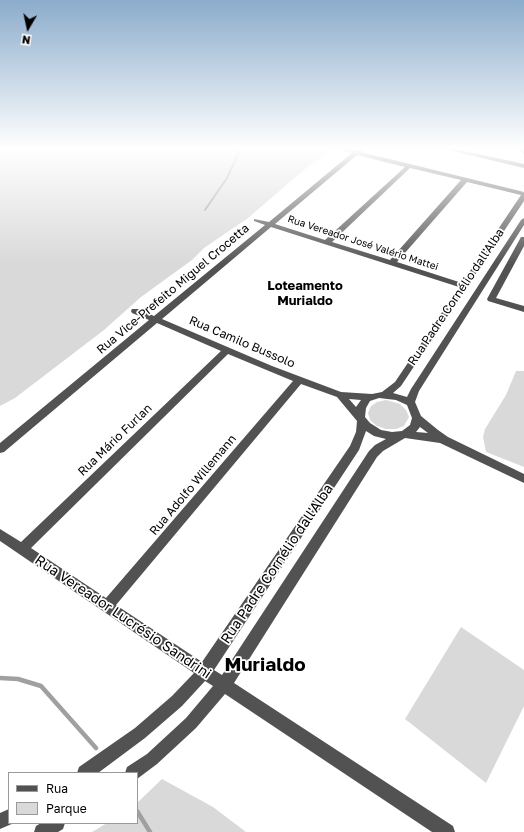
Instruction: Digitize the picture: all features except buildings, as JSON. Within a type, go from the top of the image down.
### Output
[{"type":"street","name":"Rua Vice-Prefeito Miguel Crocetta","points":[[0,449],[316,187]]},
{"type":"street","points":[[327,242],[387,187]]},
{"type":"street","points":[[392,263],[459,187]]},
{"type":"street","points":[[492,187],[524,195]]},
{"type":"street","name":"Rua Padre Cornélio dall'Alba","points":[[385,395],[398,384],[524,195]]},
{"type":"street","name":"Rua Vereador José Valério Mattei","points":[[256,220],[464,286]]},
{"type":"street","name":"Rua Padre Cornélio dall'Alba","points":[[410,404],[414,391],[524,220]]},
{"type":"street","points":[[524,239],[491,299],[524,309]]},
{"type":"street","name":"Rua Camilo Bussolo","points":[[135,311],[298,380],[340,395],[372,397]]},
{"type":"street","name":"Rua Mário Furlan","points":[[22,549],[227,350]]},
{"type":"street","name":"Rua Adolfo Willemann","points":[[107,606],[298,380]]},
{"type":"street","name":"Rua Camilo Bussolo","points":[[340,395],[361,419]]},
{"type":"street","points":[[444,440],[402,435],[385,435],[378,433],[372,430],[361,419],[360,407],[367,399],[372,397],[385,395],[398,397],[410,404],[414,408],[417,418],[444,440],[524,479]]},
{"type":"street","points":[[402,435],[414,427],[417,418]]},
{"type":"street","name":"Rua Padre Cornélio dall'Alba","points":[[86,772],[150,724],[177,701],[204,672],[355,447],[359,440],[361,419]]},
{"type":"street","name":"Rua Padre Cornélio dall'Alba","points":[[134,772],[152,759],[191,723],[224,685],[373,454],[379,448],[402,435]]},
{"type":"street","name":"Rua Vereador Lucrésio Sandrini","points":[[0,534],[204,672],[447,832]]},
{"type":"street","points":[[42,832],[55,824]]},
{"type":"green space","points":[[0,187],[284,187],[248,218],[204,248],[192,260],[141,297],[104,330],[15,398],[0,406]]},
{"type":"green space","points":[[516,371],[524,371],[524,467],[486,452],[483,437],[485,429],[506,395]]},
{"type":"green space","points":[[386,400],[400,404],[406,410],[409,417],[404,426],[396,429],[386,429],[377,426],[370,420],[368,413],[371,406],[377,402]]},
{"type":"green space","points":[[461,627],[524,670],[524,706],[486,783],[405,719]]},
{"type":"green space","points":[[162,779],[213,807],[246,832],[92,832],[105,824],[138,824],[138,802]]},
{"type":"waterway","points":[[205,210],[221,187]]},
{"type":"waterway","points":[[0,678],[18,679],[41,686],[96,748]]},
{"type":"waterway","points":[[138,813],[150,832]]},
{"type":"district","name":"Loteamento Murialdo","points":[[305,294]]},
{"type":"district","name":"Murialdo","points":[[265,665]]}]
